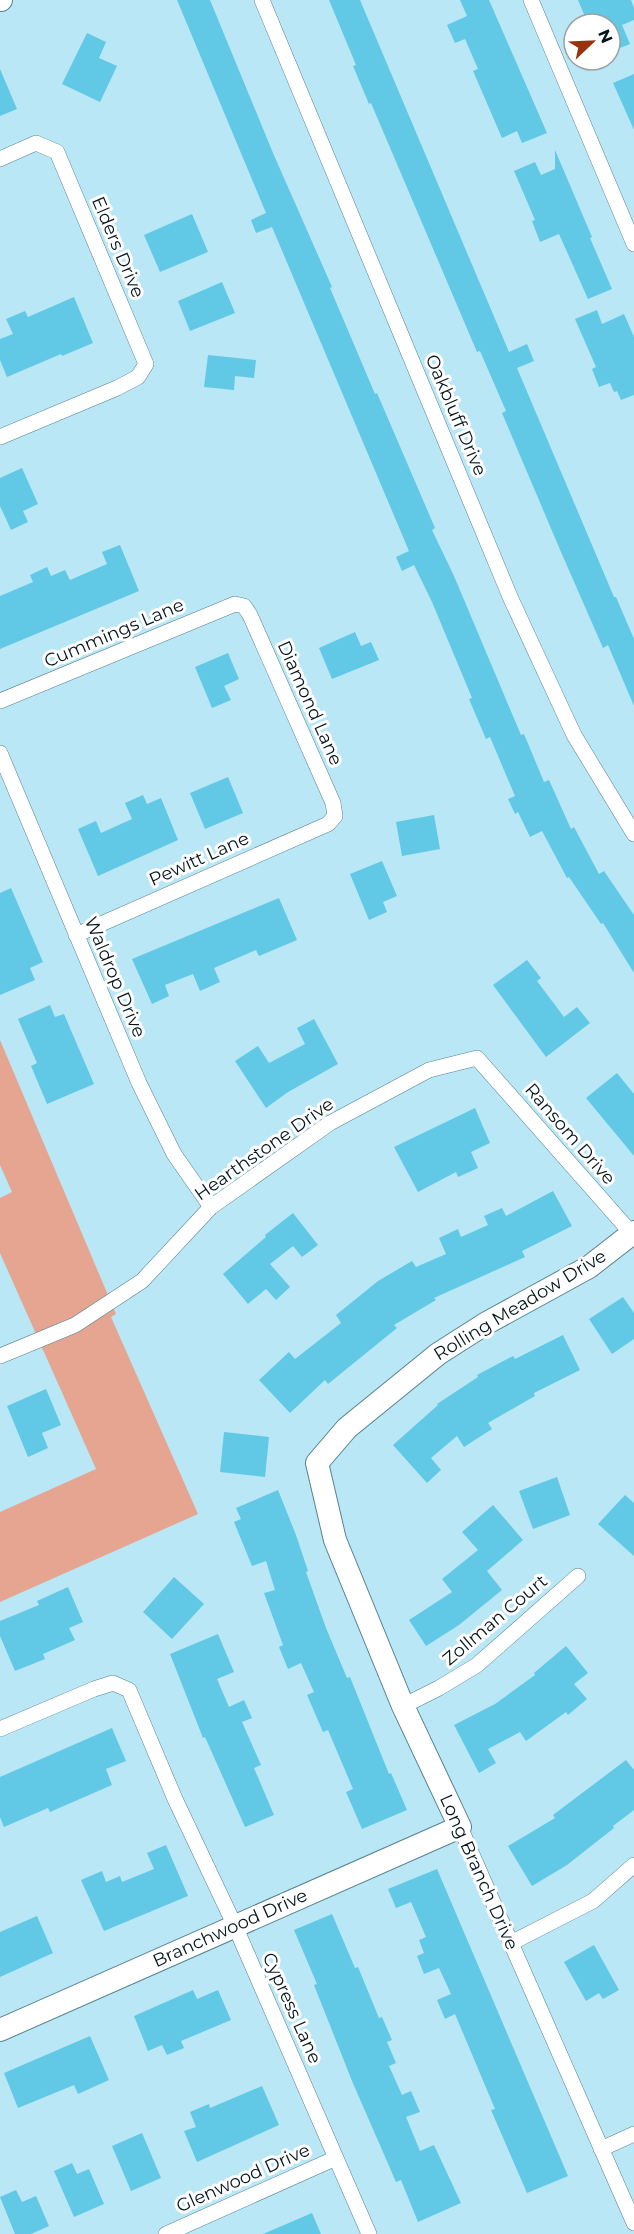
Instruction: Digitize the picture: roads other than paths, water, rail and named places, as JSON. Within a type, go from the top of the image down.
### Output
[{"type":"street","name":"Oakbluff Drive","points":[[262,0],[511,599],[574,735],[604,788],[634,834]]},
{"type":"street","points":[[531,0],[634,244]]},
{"type":"street","name":"Elders Drive","points":[[0,159],[36,143],[57,152],[146,364],[138,377],[0,437]]},
{"type":"street","name":"Cummings Lane","points":[[0,702],[235,603],[244,606]]},
{"type":"street","name":"Diamond Lane","points":[[244,606],[333,803],[334,816]]},
{"type":"street","name":"Waldrop Drive","points":[[0,753],[139,1083],[174,1154],[211,1207]]},
{"type":"street","name":"Pewitt Lane","points":[[76,935],[328,824],[334,816]]},
{"type":"street","name":"Hearthstone Drive","points":[[0,1356],[75,1324],[142,1281],[211,1207],[330,1123],[429,1070],[477,1058]]},
{"type":"street","name":"Ransom Drive","points":[[477,1058],[633,1234]]},
{"type":"street","name":"Rolling Meadow Drive","points":[[331,1518],[318,1463],[347,1428],[438,1354],[485,1323],[589,1267],[633,1234]]},
{"type":"street","name":"Long Branch Drive","points":[[331,1518],[335,1540],[403,1706],[460,1827],[634,2223]]},
{"type":"street","name":"Zollman Court","points":[[403,1706],[440,1688],[477,1665],[578,1576]]},
{"type":"street","name":"Cypress Lane","points":[[0,1729],[113,1683],[129,1690],[175,1799],[235,1926],[369,2234]]},
{"type":"street","name":"Branchwood Drive","points":[[0,2030],[460,1827]]},
{"type":"street","points":[[511,1943],[592,1901],[634,1865]]},
{"type":"street","points":[[602,2149],[634,2134]]},
{"type":"street","name":"Glenwood Drive","points":[[166,2234],[336,2158]]}]
